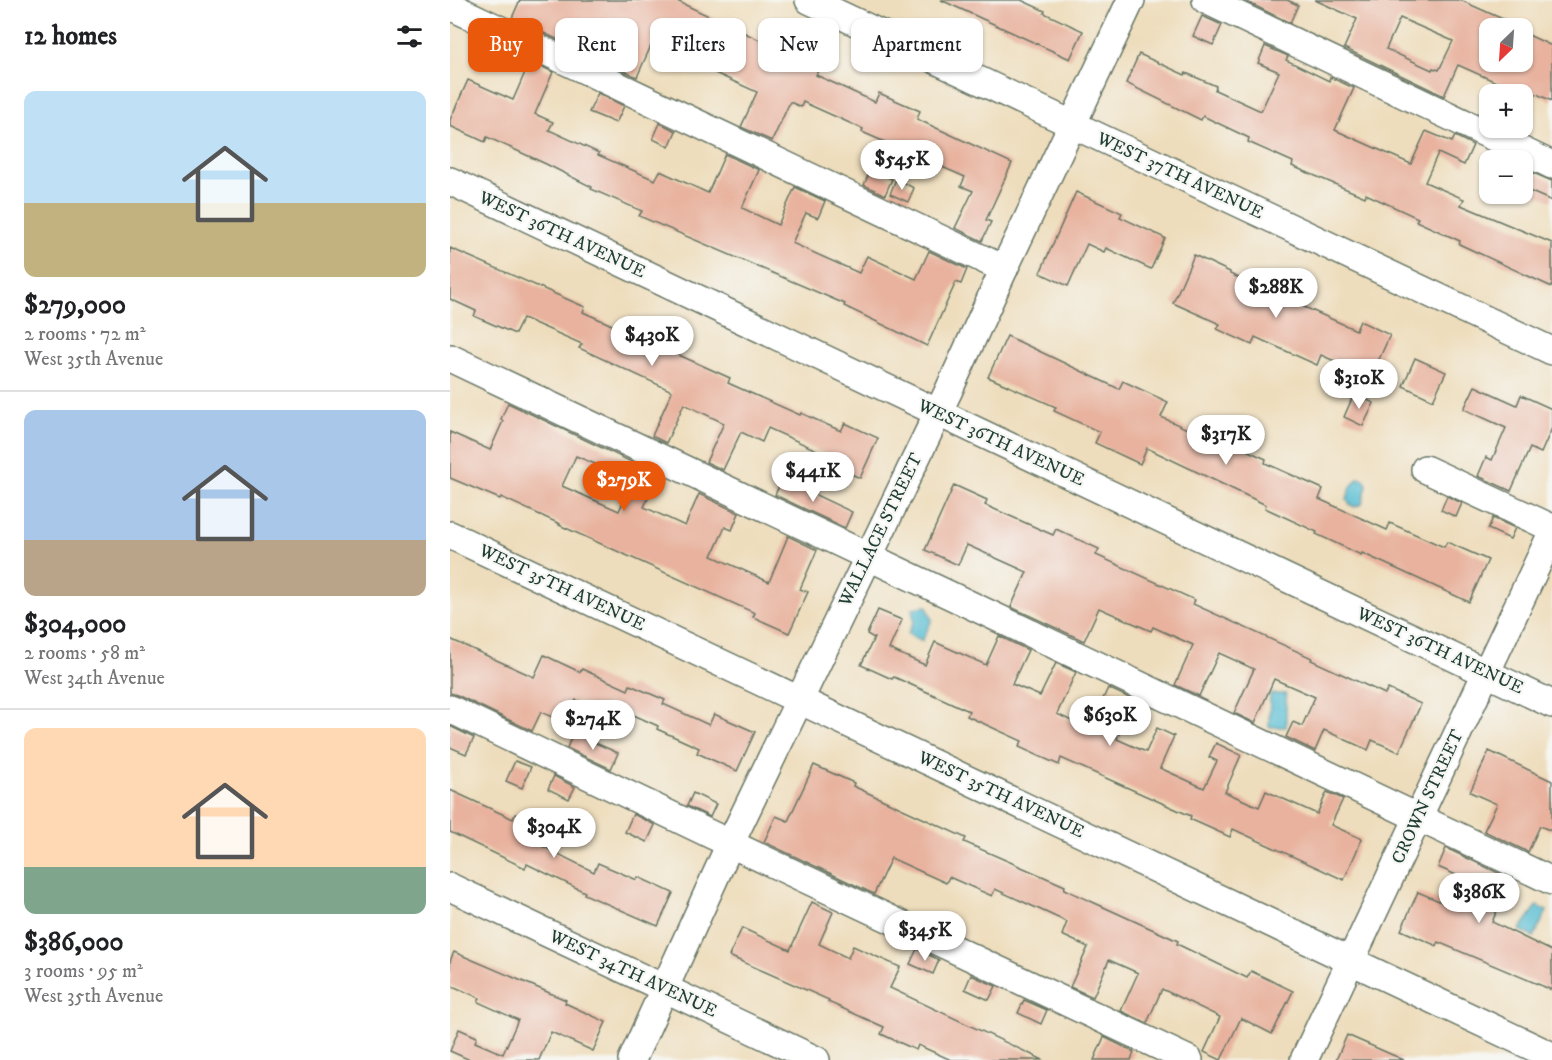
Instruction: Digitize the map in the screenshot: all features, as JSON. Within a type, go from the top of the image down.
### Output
[{"type":"street","name":"WEST 37TH AVENUE","points":[[809,0],[1552,351]]},
{"type":"street","name":"WALLACE STREET","points":[[632,1060],[730,844],[937,414],[1131,0]]},
{"type":"street","points":[[1206,0],[1552,165]]},
{"type":"street","points":[[455,10],[1004,269]]},
{"type":"street","name":"WEST 36TH AVENUE","points":[[450,182],[1552,704]]},
{"type":"street","points":[[450,358],[1552,881]]},
{"type":"street","points":[[1425,469],[1552,528]]},
{"type":"street","name":"CROWN STREET","points":[[1304,1060],[1552,533]]},
{"type":"street","name":"WEST 35TH AVENUE","points":[[450,535],[1352,959],[1552,1056]]},
{"type":"street","points":[[450,709],[730,844],[1189,1060]]},
{"type":"street","name":"WEST 34TH AVENUE","points":[[450,887],[816,1060]]},
{"type":"water","points":[[1358,478],[1364,479],[1367,485],[1362,504],[1355,507],[1350,505],[1347,499],[1350,488]]},
{"type":"water","points":[[927,606],[932,620],[922,641],[908,634],[914,621],[912,608]]},
{"type":"water","points":[[1270,694],[1286,694],[1286,727],[1269,727]]},
{"type":"water","points":[[1537,906],[1547,911],[1534,937],[1520,930]]},
{"type":"building","points":[[520,0],[675,0],[713,18],[650,18],[650,48],[637,77],[626,72],[638,72],[638,18],[555,18],[555,38],[543,33],[543,18],[512,18]]},
{"type":"building","points":[[941,0],[1021,0],[1083,31],[1070,59]]},
{"type":"building","points":[[1243,0],[1287,0],[1298,5],[1290,23]]},
{"type":"building","points":[[1315,0],[1460,0],[1500,18],[1479,18],[1479,72],[1533,72],[1533,37],[1552,46],[1552,101],[1533,92],[1533,84],[1501,84],[1458,65],[1444,96],[1344,48],[1357,19]],"holes":[[[1400,18],[1453,41],[1439,70],[1433,68],[1432,70],[1386,49]]]},
{"type":"building","points":[[1202,16],[1222,25],[1213,45],[1193,36]]},
{"type":"building","points":[[746,34],[758,39],[758,72],[817,72],[816,75],[875,102],[879,93],[920,111],[917,119],[1012,163],[986,220],[991,222],[982,241],[955,228],[973,191],[961,186],[965,177],[862,132],[863,129],[803,102],[801,107],[790,102],[772,141],[741,127],[757,92],[715,73],[746,72]]},
{"type":"building","points":[[1265,46],[1288,56],[1286,60],[1329,81],[1330,77],[1354,88],[1335,130],[1411,164],[1426,131],[1452,142],[1455,136],[1473,145],[1464,165],[1438,153],[1425,182],[1464,199],[1461,205],[1552,243],[1552,287],[1459,244],[1460,241],[1416,221],[1418,218],[1366,194],[1365,197],[1292,166],[1293,162],[1248,142],[1249,138],[1203,116],[1201,120],[1126,83],[1139,54],[1216,86],[1215,90],[1261,111],[1279,72],[1258,63]]},
{"type":"building","points":[[543,67],[553,72],[535,114],[553,122],[549,130],[599,153],[598,155],[655,180],[660,171],[708,193],[725,154],[759,170],[742,208],[778,225],[795,187],[825,201],[818,218],[806,213],[792,243],[859,273],[867,256],[916,279],[929,251],[967,269],[961,284],[956,282],[927,346],[844,306],[845,304],[639,216],[642,211],[591,189],[592,187],[546,164],[487,137],[485,142],[450,126],[450,120],[468,80],[513,100],[525,72],[543,72]]},
{"type":"building","points":[[598,93],[624,106],[616,123],[589,112]]},
{"type":"building","points":[[660,123],[676,131],[669,147],[653,139]]},
{"type":"building","points":[[871,169],[892,179],[885,195],[864,185]]},
{"type":"building","points":[[1533,173],[1552,181],[1552,201],[1533,193]]},
{"type":"building","points":[[896,179],[914,188],[908,202],[890,194]]},
{"type":"building","points":[[1076,192],[1122,213],[1120,217],[1165,238],[1151,269],[1106,248],[1104,252],[1087,244],[1068,286],[1040,273]]},
{"type":"building","points":[[450,248],[585,307],[583,312],[730,378],[728,383],[800,415],[801,413],[841,431],[845,423],[878,438],[860,478],[826,463],[830,456],[768,428],[762,442],[741,432],[723,470],[706,462],[724,423],[684,404],[666,443],[652,436],[672,391],[579,348],[582,344],[523,318],[515,334],[474,316],[476,311],[450,299]]},
{"type":"building","points":[[1194,255],[1230,274],[1356,330],[1360,321],[1390,335],[1371,377],[1321,355],[1317,365],[1255,337],[1252,345],[1217,329],[1220,324],[1173,303]]},
{"type":"building","points":[[1007,336],[1119,389],[1123,381],[1168,402],[1161,417],[1222,445],[1224,440],[1266,459],[1265,463],[1323,489],[1319,499],[1387,530],[1390,523],[1444,547],[1447,542],[1488,560],[1469,602],[1316,534],[1317,532],[1265,508],[1266,505],[1147,448],[1140,464],[1095,443],[1100,432],[1054,411],[1056,407],[988,377]]},
{"type":"building","points":[[1415,358],[1446,372],[1433,400],[1403,386]]},
{"type":"building","points":[[1475,386],[1517,405],[1521,395],[1552,409],[1552,428],[1541,453],[1530,448],[1511,491],[1478,476],[1486,457],[1492,460],[1506,428],[1464,409]]},
{"type":"building","points":[[1354,394],[1374,403],[1363,426],[1344,417]]},
{"type":"building","points":[[508,403],[659,475],[644,507],[685,526],[699,494],[739,513],[732,530],[725,527],[712,556],[769,582],[788,536],[817,550],[800,589],[808,592],[789,633],[753,617],[755,613],[501,497],[500,499],[450,478],[450,432],[490,450],[503,421],[501,419]],"holes":[[[576,456],[633,480],[619,511],[562,486]]]},
{"type":"building","points":[[783,477],[852,512],[845,528],[775,495]]},
{"type":"building","points":[[954,485],[987,500],[985,505],[1053,535],[1056,529],[1099,549],[1096,555],[1195,600],[1193,604],[1312,658],[1311,660],[1385,694],[1388,689],[1421,704],[1399,752],[1372,740],[1368,750],[1324,730],[1315,751],[1286,737],[1293,722],[1302,726],[1315,697],[1274,679],[1255,723],[1234,713],[1254,669],[1219,653],[1199,696],[1175,685],[1193,645],[1153,627],[1151,631],[1099,608],[1084,641],[1011,607],[1027,572],[967,545],[958,565],[925,550]]},
{"type":"building","points":[[1447,496],[1462,503],[1456,517],[1441,510]]},
{"type":"building","points":[[1493,518],[1515,528],[1510,539],[1488,529]]},
{"type":"building","points":[[878,610],[902,620],[889,649],[925,665],[935,642],[986,665],[999,636],[1028,650],[1012,684],[1040,696],[1056,663],[1076,672],[1057,714],[1092,731],[1105,703],[1102,701],[1108,688],[1134,700],[1117,739],[1146,752],[1157,728],[1174,736],[1160,768],[1204,788],[1217,761],[1209,757],[1216,743],[1241,755],[1225,792],[1259,807],[1266,791],[1317,814],[1327,792],[1343,799],[1331,825],[1362,839],[1344,880],[1233,829],[1230,837],[1190,819],[1191,816],[1061,758],[1059,765],[1019,747],[1022,741],[967,716],[969,711],[894,677],[892,679],[861,665],[874,638],[867,634]]},
{"type":"building","points":[[450,639],[534,677],[544,655],[580,672],[582,669],[628,690],[630,685],[665,700],[663,704],[709,725],[714,714],[755,732],[737,771],[697,753],[699,748],[657,729],[658,726],[607,703],[603,712],[576,700],[566,723],[541,712],[532,731],[450,693]]},
{"type":"building","points":[[450,726],[474,738],[466,754],[450,747]]},
{"type":"building","points":[[573,733],[618,753],[611,769],[567,748]]},
{"type":"building","points":[[1489,751],[1552,781],[1552,831],[1540,826],[1528,852],[1484,831],[1497,804],[1470,792]]},
{"type":"building","points":[[515,761],[531,767],[522,788],[506,781]]},
{"type":"building","points":[[814,765],[854,783],[853,786],[966,838],[964,842],[1065,886],[1064,889],[1178,941],[1177,944],[1247,978],[1251,971],[1293,991],[1272,1034],[1241,1018],[1221,1060],[1204,1052],[1220,1017],[1162,989],[1147,1023],[1121,1011],[1138,973],[1109,960],[1093,997],[1070,987],[1088,947],[1062,935],[1067,922],[995,889],[992,896],[949,877],[946,883],[891,858],[874,894],[764,842],[776,816],[788,821]]},
{"type":"building","points":[[554,776],[575,787],[569,799],[548,789]]},
{"type":"building","points":[[450,790],[513,819],[515,814],[543,827],[536,843],[594,872],[598,863],[637,880],[638,877],[673,893],[658,926],[584,894],[585,892],[527,864],[525,868],[450,832]]},
{"type":"building","points":[[693,793],[716,804],[710,817],[687,806]]},
{"type":"building","points":[[633,814],[655,825],[647,842],[625,832]]},
{"type":"building","points":[[1446,848],[1511,879],[1492,922],[1552,951],[1552,990],[1438,942],[1437,946],[1401,930],[1418,892],[1460,910],[1472,882],[1438,867]]},
{"type":"building","points":[[812,902],[833,912],[819,944],[848,958],[853,946],[900,967],[890,988],[1043,1060],[951,1060],[918,1045],[916,1050],[881,1034],[884,1027],[729,956],[742,928],[790,950]]},
{"type":"building","points":[[917,949],[939,960],[933,974],[910,964]]},
{"type":"building","points":[[454,952],[566,1000],[565,1003],[606,1022],[593,1051],[551,1032],[539,1060],[470,1060],[450,1051],[459,1029],[477,1037],[475,1042],[503,1054],[518,1020],[478,1002],[480,998],[450,985],[450,961]]},
{"type":"building","points":[[971,975],[996,986],[989,1000],[965,989]]},
{"type":"building","points":[[1024,1000],[1047,1010],[1041,1024],[1018,1013]]},
{"type":"building","points":[[1347,1035],[1404,1060],[1336,1060]]},
{"type":"building","points":[[1104,1037],[1134,1052],[1131,1060],[1094,1060]]}]
